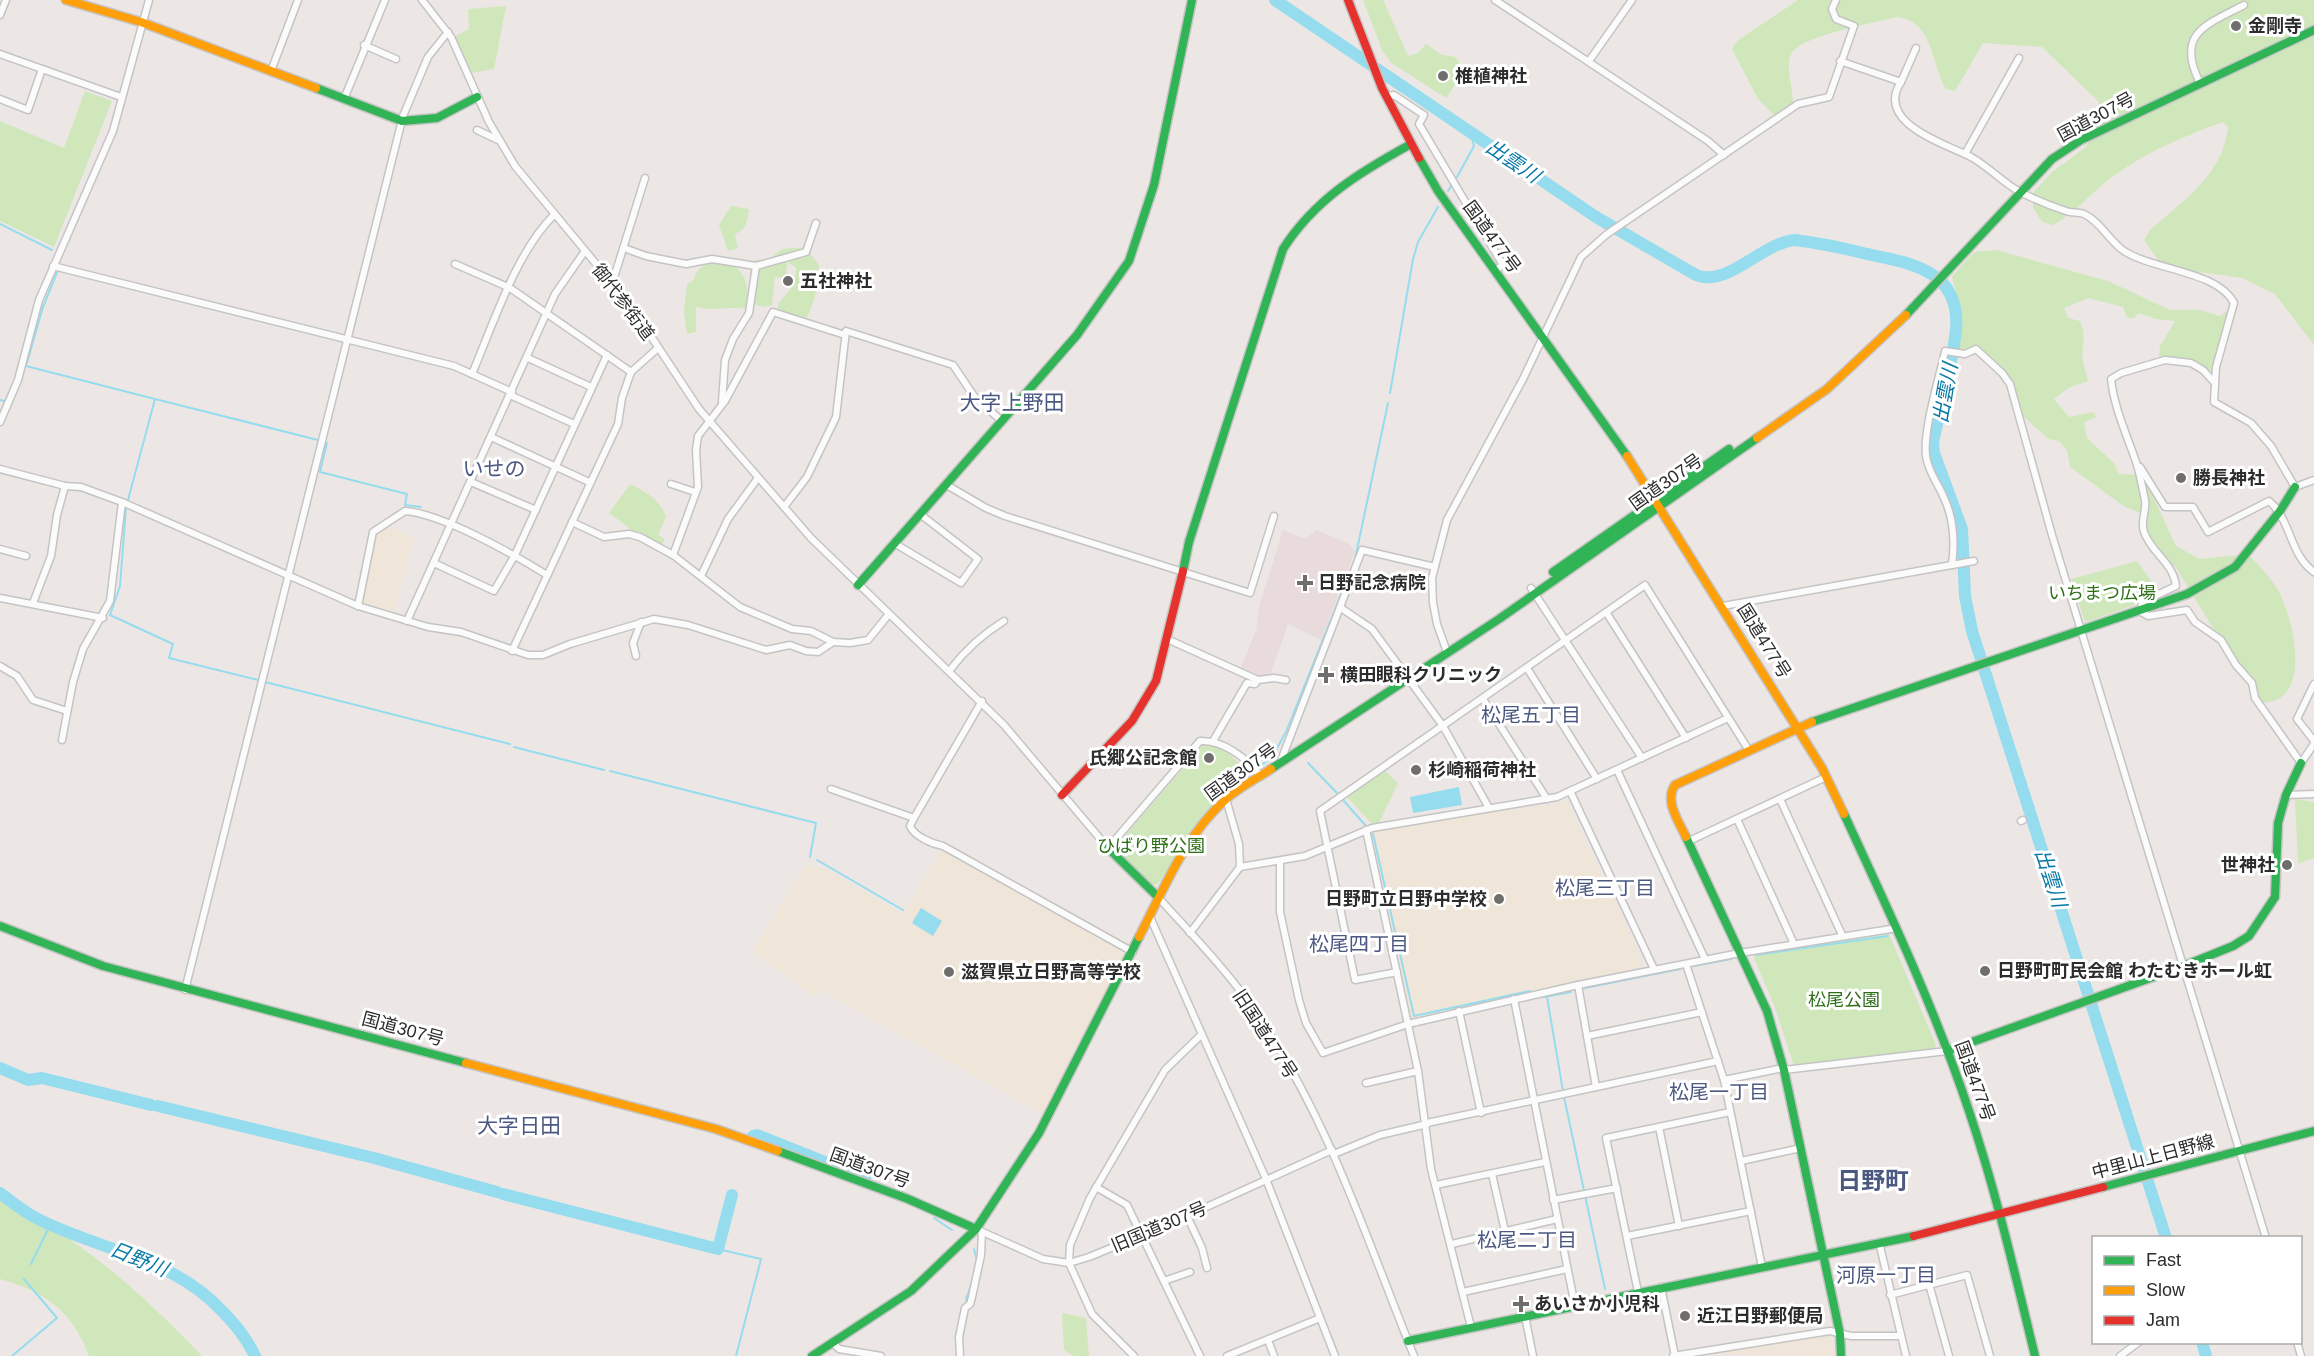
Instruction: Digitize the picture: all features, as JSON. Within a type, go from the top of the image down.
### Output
[{"type":"main road","points":[[66,0],[141,22],[402,121],[437,118],[477,97]]},
{"type":"main road","points":[[858,585],[1087,322],[1129,261],[1154,185],[1192,0]]},
{"type":"main road","name":"国道477号","points":[[1348,0],[1382,88],[1438,191],[1544,335],[1658,503],[1798,727],[1826,777],[1898,928],[1970,1110],[2001,1216],[2035,1356]]},
{"type":"main road","name":"国道307号","points":[[0,927],[103,966],[185,990],[716,1129],[908,1199],[979,1230],[1039,1133],[1133,952],[1158,897],[1198,829],[1256,770],[1280,763],[1408,678],[1460,642],[1485,620],[1533,591],[1658,503],[1883,339],[2052,159],[2081,140],[2314,30]]},
{"type":"main road","points":[[1062,795],[1085,773],[1137,713],[1156,681],[1181,570],[1283,249],[1310,210],[1330,192],[1411,144]]},
{"type":"main road","points":[[1841,1356],[1840,1335],[1801,1148],[1784,1069],[1767,1011],[1670,799],[1672,788],[1682,780],[1798,727],[2141,612],[2187,594],[2235,567],[2280,511],[2295,487]]},
{"type":"main road","points":[[1947,1051],[2181,967],[2249,936],[2264,917],[2275,897],[2278,823],[2286,795],[2301,762]]},
{"type":"main road","points":[[1108,848],[1158,897]]},
{"type":"main road","name":"中里山上日野線","points":[[1408,1341],[2001,1216],[2314,1131]]},
{"type":"main road","points":[[812,1356],[834,1344],[911,1291],[979,1230]]},
{"type":"street","points":[[0,15],[6,0]]},
{"type":"street","points":[[0,422],[18,380],[39,300],[113,131],[141,22],[149,0]]},
{"type":"street","points":[[271,70],[298,0]]},
{"type":"street","points":[[344,99],[364,45],[385,0]]},
{"type":"street","name":"御代参街道","points":[[422,0],[448,32],[477,97],[515,166],[631,306],[658,348],[631,372]]},
{"type":"street","points":[[1495,0],[1708,141],[1724,155]]},
{"type":"street","points":[[1589,61],[1632,0]]},
{"type":"street","points":[[1447,651],[1440,637],[1432,603],[1434,567],[1450,513],[1484,455],[1581,257],[1624,222],[1798,105],[1829,97],[1854,26],[1836,19],[1832,9],[1836,0]]},
{"type":"street","points":[[2200,83],[2192,67],[2190,50],[2201,27],[2244,5]]},
{"type":"street","points":[[185,990],[402,121],[416,81],[428,57],[448,32]]},
{"type":"street","points":[[364,45],[396,59]]},
{"type":"street","points":[[1916,48],[1895,101],[1902,119],[1926,136],[1965,154],[2021,192],[2068,212],[2084,214],[2124,251],[2204,280],[2230,295],[2234,303],[2213,381],[2214,402],[2251,423],[2271,447],[2295,487],[2314,480]]},
{"type":"street","points":[[0,54],[121,97]]},
{"type":"street","points":[[1965,154],[2019,58]]},
{"type":"street","points":[[1840,61],[1901,82]]},
{"type":"street","points":[[0,99],[28,110],[42,69]]},
{"type":"street","points":[[1387,96],[1394,94],[1424,115],[1419,124],[1503,265],[1496,270]]},
{"type":"street","points":[[477,130],[499,140]]},
{"type":"street","points":[[612,284],[645,178]]},
{"type":"street","points":[[472,374],[521,260],[542,226],[554,215]]},
{"type":"street","points":[[624,248],[675,262],[692,263],[712,259],[756,266],[806,252],[816,224]]},
{"type":"street","points":[[407,621],[555,294],[585,251]]},
{"type":"street","points":[[455,264],[510,288],[631,372],[622,398],[618,424],[511,651]]},
{"type":"street","points":[[53,266],[454,366],[574,424]]},
{"type":"street","points":[[721,408],[725,360],[733,339],[749,313],[756,266]]},
{"type":"street","points":[[673,555],[699,474],[696,443],[698,436],[721,408],[773,312],[845,334],[846,331],[953,365],[976,399],[1001,420]]},
{"type":"street","points":[[784,507],[807,477],[836,417],[845,334]]},
{"type":"street","points":[[658,348],[710,423],[784,507],[858,585],[982,701],[1108,848],[1200,741],[1214,741],[1256,770]]},
{"type":"street","points":[[1955,565],[1953,527],[1944,496],[1928,466],[1927,434],[1946,352],[1959,354],[1976,349],[1981,351],[2010,384],[2020,429],[2181,967],[2265,1236]]},
{"type":"street","points":[[434,563],[494,591],[536,510],[606,355]]},
{"type":"street","points":[[528,358],[591,387]]},
{"type":"street","points":[[2213,381],[2203,370],[2191,363],[2165,360],[2121,373],[2111,379],[2115,401],[2136,462],[2146,505],[2141,524],[2150,545],[2175,573],[2176,586],[2142,602],[2141,612],[2148,616],[2187,610],[2195,622],[2221,640],[2236,664],[2252,683],[2255,698],[2301,762],[2314,743],[2297,719],[2314,684]]},
{"type":"street","points":[[491,437],[590,482]]},
{"type":"street","points":[[2136,462],[2165,507],[2193,507],[2208,532],[2269,501],[2280,511],[2297,555],[2314,572]]},
{"type":"street","points":[[0,469],[65,486],[81,487],[122,502],[358,606],[407,621],[461,632],[528,655],[543,655],[570,644],[654,619],[688,625],[766,650],[790,645],[806,651],[818,652],[833,642]]},
{"type":"street","points":[[701,576],[728,519],[758,478]]},
{"type":"street","points":[[471,482],[536,510]]},
{"type":"street","points":[[671,484],[695,492]]},
{"type":"street","points":[[945,484],[986,508],[1005,516],[1250,593],[1274,516]]},
{"type":"street","points":[[33,603],[51,556],[57,515],[65,486]]},
{"type":"street","points":[[62,740],[83,649],[103,618],[113,584],[122,502]]},
{"type":"street","points":[[358,606],[373,532],[405,511],[425,514],[514,555],[547,575]]},
{"type":"street","points":[[894,543],[961,583],[978,559],[920,514]]},
{"type":"street","points":[[572,522],[604,537],[629,534],[640,537],[673,555],[740,607],[792,629],[811,631],[833,642],[850,643],[868,640],[889,614]]},
{"type":"street","points":[[0,549],[26,556]]},
{"type":"street","points":[[1280,763],[1362,550],[1434,567]]},
{"type":"street","points":[[1722,606],[1974,561]]},
{"type":"street","points":[[1397,972],[1355,980],[1320,812],[1645,585],[1748,749]]},
{"type":"street","points":[[1533,591],[1642,758]]},
{"type":"street","points":[[0,598],[103,618]]},
{"type":"street","points":[[1341,608],[1372,629],[1443,726],[1489,808]]},
{"type":"street","points":[[1606,612],[1686,738]]},
{"type":"street","points":[[950,670],[967,648],[978,642],[990,627],[1004,621]]},
{"type":"street","points":[[636,656],[633,643],[641,622]]},
{"type":"street","points":[[1167,639],[1258,680],[1274,678],[1286,680]]},
{"type":"street","points":[[0,666],[16,676],[33,700],[68,711]]},
{"type":"street","points":[[1527,668],[1597,779]]},
{"type":"street","points":[[1214,741],[1241,690],[1247,683],[1255,684],[1258,680]]},
{"type":"street","points":[[1483,699],[1546,799]]},
{"type":"street","points":[[982,701],[914,818],[910,826],[912,831],[1133,952]]},
{"type":"street","points":[[1240,867],[1280,861],[1328,848],[1366,830],[1546,799],[1597,779],[1728,718]]},
{"type":"street","points":[[1617,770],[1705,959]]},
{"type":"street","points":[[1689,841],[1826,777]]},
{"type":"street","points":[[831,789],[914,818]]},
{"type":"street","points":[[1570,791],[1654,969]]},
{"type":"street","points":[[2286,795],[2314,794]]},
{"type":"street","points":[[1190,933],[1240,867],[1239,844],[1226,799]]},
{"type":"street","points":[[1780,800],[1842,935]]},
{"type":"street","points":[[1737,819],[1794,944]]},
{"type":"street","points":[[1366,830],[1418,1071],[1427,1124],[1431,1169],[1452,1244],[1471,1327]]},
{"type":"street","points":[[1280,861],[1280,912],[1299,1000],[1306,1023],[1323,1053],[1408,1024],[1458,1011],[1705,959],[1842,935],[1898,928]]},
{"type":"street","name":"旧国道477号","points":[[1158,897],[1259,1017],[1333,1152]]},
{"type":"street","points":[[1150,916],[1266,1179],[1335,1356]]},
{"type":"street","points":[[1686,964],[1724,1080],[1762,1267]]},
{"type":"street","points":[[1578,985],[1596,1087]]},
{"type":"street","points":[[1514,999],[1532,1099],[1575,1305]]},
{"type":"street","points":[[1458,1011],[1481,1113]]},
{"type":"street","points":[[1587,1036],[1702,1012]]},
{"type":"street","points":[[1134,1356],[1092,1314],[1069,1263],[1070,1245],[1077,1223],[1096,1187],[1167,1066],[1201,1035]]},
{"type":"street","points":[[1724,1080],[1784,1069],[1947,1051]]},
{"type":"street","name":"旧国道307号","points":[[1069,1263],[1143,1236],[1266,1179],[1386,1133],[1481,1113],[1532,1099],[1718,1061]]},
{"type":"street","points":[[1366,1083],[1418,1071]]},
{"type":"street","points":[[1638,1292],[1606,1138],[1731,1112]]},
{"type":"street","points":[[1659,1127],[1679,1226]]},
{"type":"street","points":[[1741,1161],[1801,1148]]},
{"type":"street","points":[[1333,1152],[1414,1356]]},
{"type":"street","points":[[1436,1185],[1545,1162]]},
{"type":"street","points":[[1492,1174],[1505,1231]]},
{"type":"street","points":[[1096,1187],[1127,1205],[1200,1356]]},
{"type":"street","points":[[1553,1200],[1617,1188]]},
{"type":"street","points":[[1627,1236],[1751,1211]]},
{"type":"street","points":[[1187,1216],[1202,1248],[1207,1268]]},
{"type":"street","points":[[1452,1244],[1557,1219]]},
{"type":"street","points":[[960,1356],[958,1337],[981,1255],[979,1230],[1043,1259],[1069,1263]]},
{"type":"street","points":[[1879,1242],[1906,1356]]},
{"type":"street","points":[[1463,1292],[1567,1269]]},
{"type":"street","points":[[1164,1281],[1190,1272]]},
{"type":"street","points":[[1890,1295],[1967,1275],[1990,1356]]},
{"type":"street","points":[[1929,1284],[1949,1356]]},
{"type":"street","points":[[1661,1287],[1674,1356],[1830,1331],[1840,1335],[1901,1336]]},
{"type":"street","points":[[1525,1316],[1533,1356]]},
{"type":"street","points":[[1227,1356],[1320,1318]]},
{"type":"street","points":[[1268,1340],[1274,1356]]},
{"type":"street","points":[[834,1344],[839,1349],[881,1356]]},
{"type":"street","points":[[2120,1356],[2136,1344]]},
{"type":"shaded area","points":[[387,526],[414,539],[394,613],[362,606],[360,602],[375,535]]},
{"type":"shaded area","name":"日野記念病院","points":[[1283,530],[1305,539],[1316,530],[1348,543],[1355,551],[1321,640],[1288,624],[1270,676],[1260,676],[1241,667],[1256,630],[1260,603]]},
{"type":"shaded area","name":"日野町立日野中学校","points":[[1566,800],[1644,964],[1637,966],[1637,969],[1413,1018],[1410,1016],[1370,834],[1374,831],[1502,808],[1501,811],[1560,804]]},
{"type":"shaded area","name":"滋賀県立日野高等学校","points":[[942,849],[1128,953],[1043,1114],[822,991],[815,997],[755,954],[753,949],[806,865],[826,869],[902,914]]},
{"type":"shaded area","points":[[1824,1334],[1831,1339],[1835,1356],[1701,1354]]},
{"type":"green space","points":[[1363,0],[1383,0],[1408,56],[1418,53],[1426,44],[1442,55],[1456,57],[1459,63],[1455,85],[1446,98],[1391,63],[1382,50]]},
{"type":"green space","points":[[1798,0],[2314,0],[2314,345],[2275,294],[2242,278],[2163,267],[2144,240],[2150,230],[2188,197],[2210,173],[2225,144],[2228,127],[2223,122],[2181,138],[2140,159],[2107,181],[2070,214],[2053,225],[2042,222],[2033,208],[2033,193],[2052,172],[2086,147],[2092,136],[2091,128],[2099,102],[2042,47],[1983,43],[1955,91],[1946,89],[1925,35],[1909,20],[1897,17],[1840,31],[1809,41],[1791,54],[1789,71],[1793,101],[1785,112],[1775,116],[1758,99],[1732,49],[1737,41]]},
{"type":"green space","points":[[506,6],[494,69],[471,73],[454,37],[469,29],[468,9]]},
{"type":"green space","points":[[85,91],[112,101],[54,247],[0,221],[0,121],[64,148]]},
{"type":"green space","points":[[731,206],[749,209],[744,227],[735,234],[738,248],[728,251],[719,225]]},
{"type":"green space","points":[[805,247],[819,265],[815,297],[805,323],[778,311],[778,304],[795,283],[796,268],[787,262],[786,278],[775,277],[772,305],[763,307],[754,304],[754,260],[770,259],[782,249]]},
{"type":"green space","points":[[1996,250],[2108,281],[2170,310],[2200,310],[2220,316],[2227,311],[2228,319],[2210,371],[2192,362],[2159,357],[2160,346],[2175,321],[2156,319],[2138,313],[2134,318],[2127,318],[2123,307],[2088,298],[2064,308],[2068,318],[2080,321],[2082,327],[2083,364],[2088,381],[2068,388],[2054,399],[2069,417],[2093,412],[2097,417],[2084,422],[2087,438],[2114,463],[2119,474],[2143,475],[2176,546],[2200,559],[2248,554],[2271,580],[2278,590],[2290,621],[2295,660],[2293,677],[2287,691],[2276,700],[2258,702],[2175,566],[2150,553],[2146,516],[2122,505],[2070,467],[2067,450],[2059,441],[2048,439],[2021,414],[2013,381],[1979,347],[1965,350],[1958,348],[1960,308],[1952,276],[1974,252]]},
{"type":"green space","points":[[723,261],[737,268],[741,273],[747,285],[748,308],[696,307],[696,332],[687,334],[684,312],[687,284],[694,280],[704,265]]},
{"type":"green space","points":[[630,484],[652,497],[660,505],[666,517],[658,535],[665,539],[662,544],[645,535],[630,534],[628,527],[609,513]]},
{"type":"green space","name":"いちまつ広場","points":[[2137,561],[2157,589],[2133,601],[2134,605],[2085,622],[2071,579]]},
{"type":"green space","name":"ひばり野公園","points":[[1204,744],[1218,744],[1249,772],[1210,810],[1160,881],[1156,885],[1146,882],[1116,846]]},
{"type":"green space","points":[[1384,770],[1398,783],[1379,823],[1372,824],[1347,797]]},
{"type":"green space","points":[[2295,799],[2314,802],[2314,858],[2298,864]]},
{"type":"green space","name":"松尾公園","points":[[1889,934],[1936,1045],[1934,1050],[1796,1066],[1754,958],[1756,954]]},
{"type":"green space","points":[[0,1200],[57,1231],[108,1268],[156,1310],[202,1356],[89,1356],[74,1327],[55,1306],[31,1290],[0,1279]]},
{"type":"green space","points":[[1062,1313],[1086,1318],[1089,1356],[1074,1356],[1064,1350]]},
{"type":"water","points":[[1459,787],[1462,805],[1413,813],[1410,797]]},
{"type":"water","points":[[921,908],[942,921],[933,936],[912,923]]},
{"type":"waterway","name":"出雲川","points":[[1275,0],[1596,217],[1696,275],[1708,277],[1720,275],[1782,243],[1795,240],[1916,266],[1942,282],[1951,294],[1956,330],[1933,442],[1934,453],[1962,529],[1965,596],[1972,631],[2165,1236]]},
{"type":"waterway","points":[[1457,177],[1474,146],[1471,134]]},
{"type":"waterway","points":[[1448,191],[1451,186]]},
{"type":"waterway","points":[[1390,393],[1413,259],[1418,242],[1438,207]]},
{"type":"waterway","points":[[0,224],[52,250]]},
{"type":"waterway","points":[[58,270],[43,307],[26,366],[155,399],[128,500]]},
{"type":"waterway","points":[[155,399],[318,440]]},
{"type":"waterway","points":[[0,400],[4,401]]},
{"type":"waterway","points":[[1223,795],[1272,757],[1286,732],[1355,559],[1388,403]]},
{"type":"waterway","points":[[327,443],[320,472],[407,494],[405,505],[421,507]]},
{"type":"waterway","points":[[126,508],[120,586],[110,615],[173,644],[169,658],[258,680]]},
{"type":"waterway","points":[[265,682],[510,744]]},
{"type":"waterway","points":[[514,747],[604,770]]},
{"type":"waterway","points":[[1308,763],[1339,795]]},
{"type":"waterway","points":[[610,771],[816,823],[810,857]]},
{"type":"waterway","points":[[1343,800],[1366,826]]},
{"type":"waterway","points":[[1373,834],[1414,1016],[1530,991]]},
{"type":"waterway","points":[[817,860],[903,910]]},
{"type":"waterway","points":[[1756,955],[1888,936]]},
{"type":"waterway","points":[[1694,966],[1731,959]]},
{"type":"waterway","points":[[1585,988],[1680,969]]},
{"type":"waterway","points":[[1544,997],[1571,992]]},
{"type":"waterway","points":[[1547,997],[1564,1097],[1605,1289]]},
{"type":"waterway","points":[[0,1068],[28,1080],[42,1078],[151,1105]]},
{"type":"waterway","points":[[158,1106],[374,1158],[497,1192]]},
{"type":"waterway","points":[[753,1136],[757,1135],[865,1178]]},
{"type":"waterway","name":"日野川","points":[[0,1193],[38,1219],[135,1257],[182,1279],[203,1294],[228,1317],[245,1338],[255,1356]]},
{"type":"waterway","points":[[503,1194],[718,1249],[732,1195]]},
{"type":"waterway","points":[[934,1218],[952,1230]]},
{"type":"waterway","points":[[31,1264],[50,1225]]},
{"type":"waterway","points":[[718,1249],[761,1259],[736,1356]]},
{"type":"waterway","points":[[974,1249],[977,1260]]},
{"type":"waterway","points":[[12,1356],[57,1318],[24,1279]]},
{"type":"waterway","points":[[967,1303],[966,1299],[973,1280]]},
{"type":"waterway","points":[[1620,1307],[1655,1299]]},
{"type":"waterway","name":"出雲川","points":[[2203,1344],[2206,1356]]},
{"type":"traffic: fast","points":[[858,585],[1077,335],[1129,261],[1154,185],[1192,0]]},
{"type":"traffic: fast","points":[[1906,315],[2052,159],[2081,140],[2314,30]]},
{"type":"traffic: fast","points":[[316,88],[402,121],[437,118],[477,97]]},
{"type":"traffic: fast","points":[[1183,571],[1189,542],[1283,249],[1309,215],[1324,201],[1357,176],[1411,144]]},
{"type":"traffic: fast","points":[[1419,158],[1438,191],[1627,456]]},
{"type":"traffic: fast","points":[[1271,769],[1499,619],[1757,438]]},
{"type":"traffic: fast","points":[[1553,572],[1729,449]]},
{"type":"traffic: fast","points":[[1812,722],[2187,594],[2235,567],[2280,511],[2295,487]]},
{"type":"traffic: fast","points":[[1947,1051],[2181,967],[2233,946],[2249,936],[2275,897],[2278,823],[2286,795],[2301,763]]},
{"type":"traffic: fast","points":[[1844,814],[1911,961],[1956,1073],[1979,1141],[2035,1356]]},
{"type":"traffic: fast","points":[[1686,837],[1767,1011],[1784,1070],[1840,1334],[1841,1356]]},
{"type":"traffic: fast","points":[[1108,848],[1158,897]]},
{"type":"traffic: fast","points":[[0,926],[103,966],[466,1063]]},
{"type":"traffic: fast","points":[[812,1356],[911,1291],[976,1229],[1039,1133],[1139,937]]},
{"type":"traffic: fast","points":[[2103,1187],[2314,1131]]},
{"type":"traffic: fast","points":[[778,1151],[908,1199],[976,1229]]},
{"type":"traffic: fast","points":[[1408,1341],[1914,1236]]},
{"type":"traffic: slow","points":[[66,0],[141,22],[316,88]]},
{"type":"traffic: slow","points":[[1757,438],[1827,389],[1906,315]]},
{"type":"traffic: slow","points":[[1627,456],[1822,768],[1844,814]]},
{"type":"traffic: slow","points":[[1686,837],[1672,805],[1672,791],[1675,785],[1812,722]]},
{"type":"traffic: slow","points":[[1139,937],[1176,864],[1198,830],[1230,796],[1271,769]]},
{"type":"traffic: slow","points":[[466,1063],[716,1129],[778,1151]]},
{"type":"traffic: jam","points":[[1348,0],[1382,88],[1419,158]]},
{"type":"traffic: jam","points":[[1062,795],[1132,721],[1156,681],[1183,571]]},
{"type":"traffic: jam","points":[[1914,1236],[2103,1187]]},
{"type":"place","name":"金剛寺","points":[[2236,26]]},
{"type":"place","name":"椎植神社","points":[[1443,76]]},
{"type":"place","name":"五社神社","points":[[788,281]]},
{"type":"place","name":"勝長神社","points":[[2181,478]]},
{"type":"place","name":"日野記念病院","points":[[1305,583]]},
{"type":"place","name":"横田眼科クリニック","points":[[1326,675]]},
{"type":"place","name":"氏郷公記念館","points":[[1209,758]]},
{"type":"place","name":"杉崎稲荷神社","points":[[1416,770]]},
{"type":"place","name":"世神社","points":[[2287,865]]},
{"type":"place","name":"日野町立日野中学校","points":[[1499,899]]},
{"type":"place","name":"日野町町民会館 わたむきホール虹","points":[[1985,971]]},
{"type":"place","name":"滋賀県立日野高等学校","points":[[949,972]]},
{"type":"place","name":"あいさか小児科","points":[[1521,1304]]},
{"type":"place","name":"近江日野郵便局","points":[[1685,1316]]},
{"type":"district","name":"大字上野田","points":[[1012,402]]},
{"type":"district","name":"いせの","points":[[494,468]]},
{"type":"district","name":"松尾五丁目","points":[[1531,715]]},
{"type":"district","name":"松尾三丁目","points":[[1605,888]]},
{"type":"district","name":"松尾四丁目","points":[[1359,944]]},
{"type":"district","name":"松尾一丁目","points":[[1719,1092]]},
{"type":"district","name":"大字日田","points":[[519,1125]]},
{"type":"district","name":"日野町","points":[[1873,1180]]},
{"type":"district","name":"松尾二丁目","points":[[1527,1240]]},
{"type":"district","name":"河原一丁目","points":[[1886,1275]]}]
